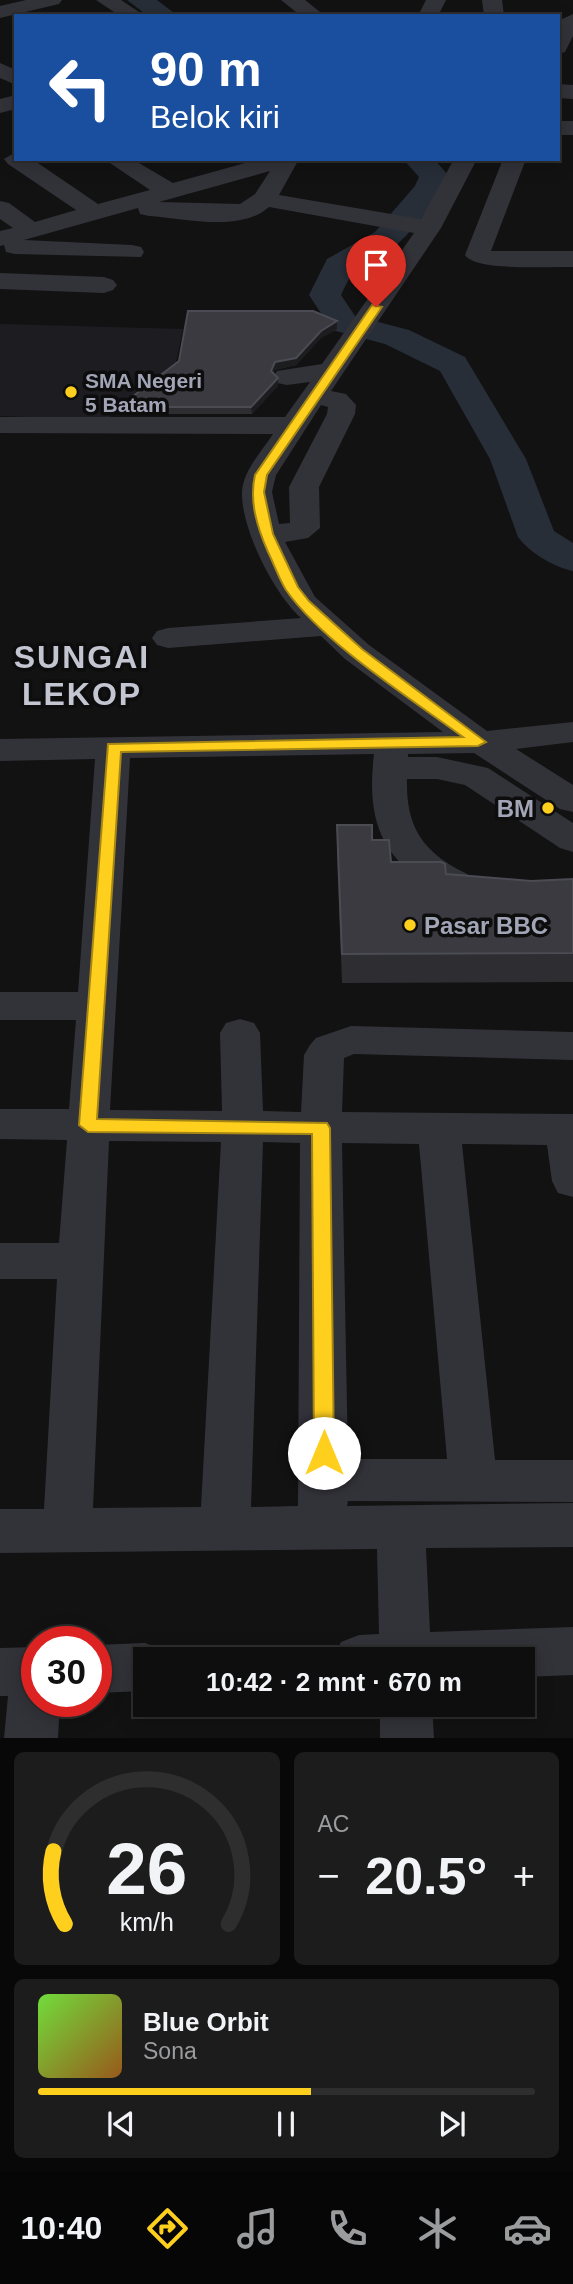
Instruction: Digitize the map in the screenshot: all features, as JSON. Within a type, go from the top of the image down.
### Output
[{"type":"street","points":[[0,12],[52,0]]},
{"type":"street","points":[[106,0],[131,14]]},
{"type":"street","points":[[291,0],[320,10]]},
{"type":"street","points":[[29,5],[47,14]]},
{"type":"street","points":[[560,43],[568,22],[573,20]]},
{"type":"street","points":[[20,161],[107,211]]},
{"type":"street","points":[[118,161],[176,201],[237,212],[252,208],[267,192],[287,161]]},
{"type":"street","points":[[213,161],[234,173]]},
{"type":"street","points":[[0,241],[107,211],[176,201],[234,173],[280,161]]},
{"type":"street","points":[[465,161],[376,307],[261,475],[257,492],[274,552],[304,604],[357,652],[478,742],[573,801]]},
{"type":"street","points":[[514,161],[477,255],[487,258],[573,260]]},
{"type":"street","points":[[267,192],[370,218],[423,227]]},
{"type":"street","points":[[0,208],[33,231]]},
{"type":"street","points":[[0,241],[28,248],[132,251]]},
{"type":"street","points":[[0,281],[104,285]]},
{"type":"street","points":[[287,377],[333,371]]},
{"type":"street","points":[[274,552],[305,528],[303,487],[341,414],[341,405],[336,400],[316,396]]},
{"type":"street","points":[[0,425],[294,426]]},
{"type":"street","points":[[168,638],[328,626]]},
{"type":"street","points":[[0,750],[113,747],[391,755],[573,732]]},
{"type":"street","points":[[67,1532],[80,1261],[113,747]]},
{"type":"street","points":[[391,755],[476,776],[573,840]]},
{"type":"street","points":[[391,755],[389,812],[394,830],[407,848],[443,878],[470,891],[501,895]]},
{"type":"street","points":[[0,1006],[95,1006]]},
{"type":"street","points":[[225,1529],[243,1125],[240,1033]]},
{"type":"street","points":[[322,1528],[322,1063],[330,1048],[351,1040],[573,1046]]},
{"type":"street","points":[[0,1124],[570,1130],[573,1181]]},
{"type":"street","points":[[439,1129],[473,1481]]},
{"type":"street","points":[[0,1261],[80,1261]]},
{"type":"street","points":[[324,1480],[573,1481]]},
{"type":"street","points":[[0,1531],[573,1525]]},
{"type":"street","points":[[395,1647],[401,1528]]},
{"type":"street","points":[[535,1655],[573,1651]]},
{"type":"street","points":[[112,1668],[133,1667]]},
{"type":"street","points":[[0,1672],[21,1671]]},
{"type":"street","points":[[31,1738],[33,1717]]},
{"type":"street","points":[[403,1717],[407,1738]]},
{"type":"shaded area","name":"SMA Negeri 5 Batam","points":[[0,324],[183,329],[175,367],[106,420],[0,416]]},
{"type":"building","points":[[188,311],[313,311],[337,321],[321,331],[296,358],[275,362],[271,371],[278,378],[251,407],[119,407],[179,361]]},
{"type":"building","points":[[337,825],[372,825],[372,840],[389,840],[391,862],[441,862],[445,864],[446,874],[531,881],[573,879],[573,953],[342,954]]},
{"type":"waterway","points":[[139,0],[163,14]]},
{"type":"waterway","points":[[419,161],[434,175],[429,188],[386,238],[338,266],[325,295],[343,323],[397,337],[453,364],[508,459],[537,537],[573,560]]},
{"type":"place","name":"SMA Negeri 5 Batam","points":[[71,392]]},
{"type":"place","name":"BM","points":[[548,808]]},
{"type":"place","name":"Pasar BBC","points":[[410,925]]},
{"type":"district","name":"SUNGAI LEKOP","points":[[82,676]]},
{"type":"route","points":[[324,1453],[321,1128],[88,1125],[113,747],[478,742],[357,652],[304,604],[272,552],[266,534],[257,492],[261,475],[376,307]]}]
